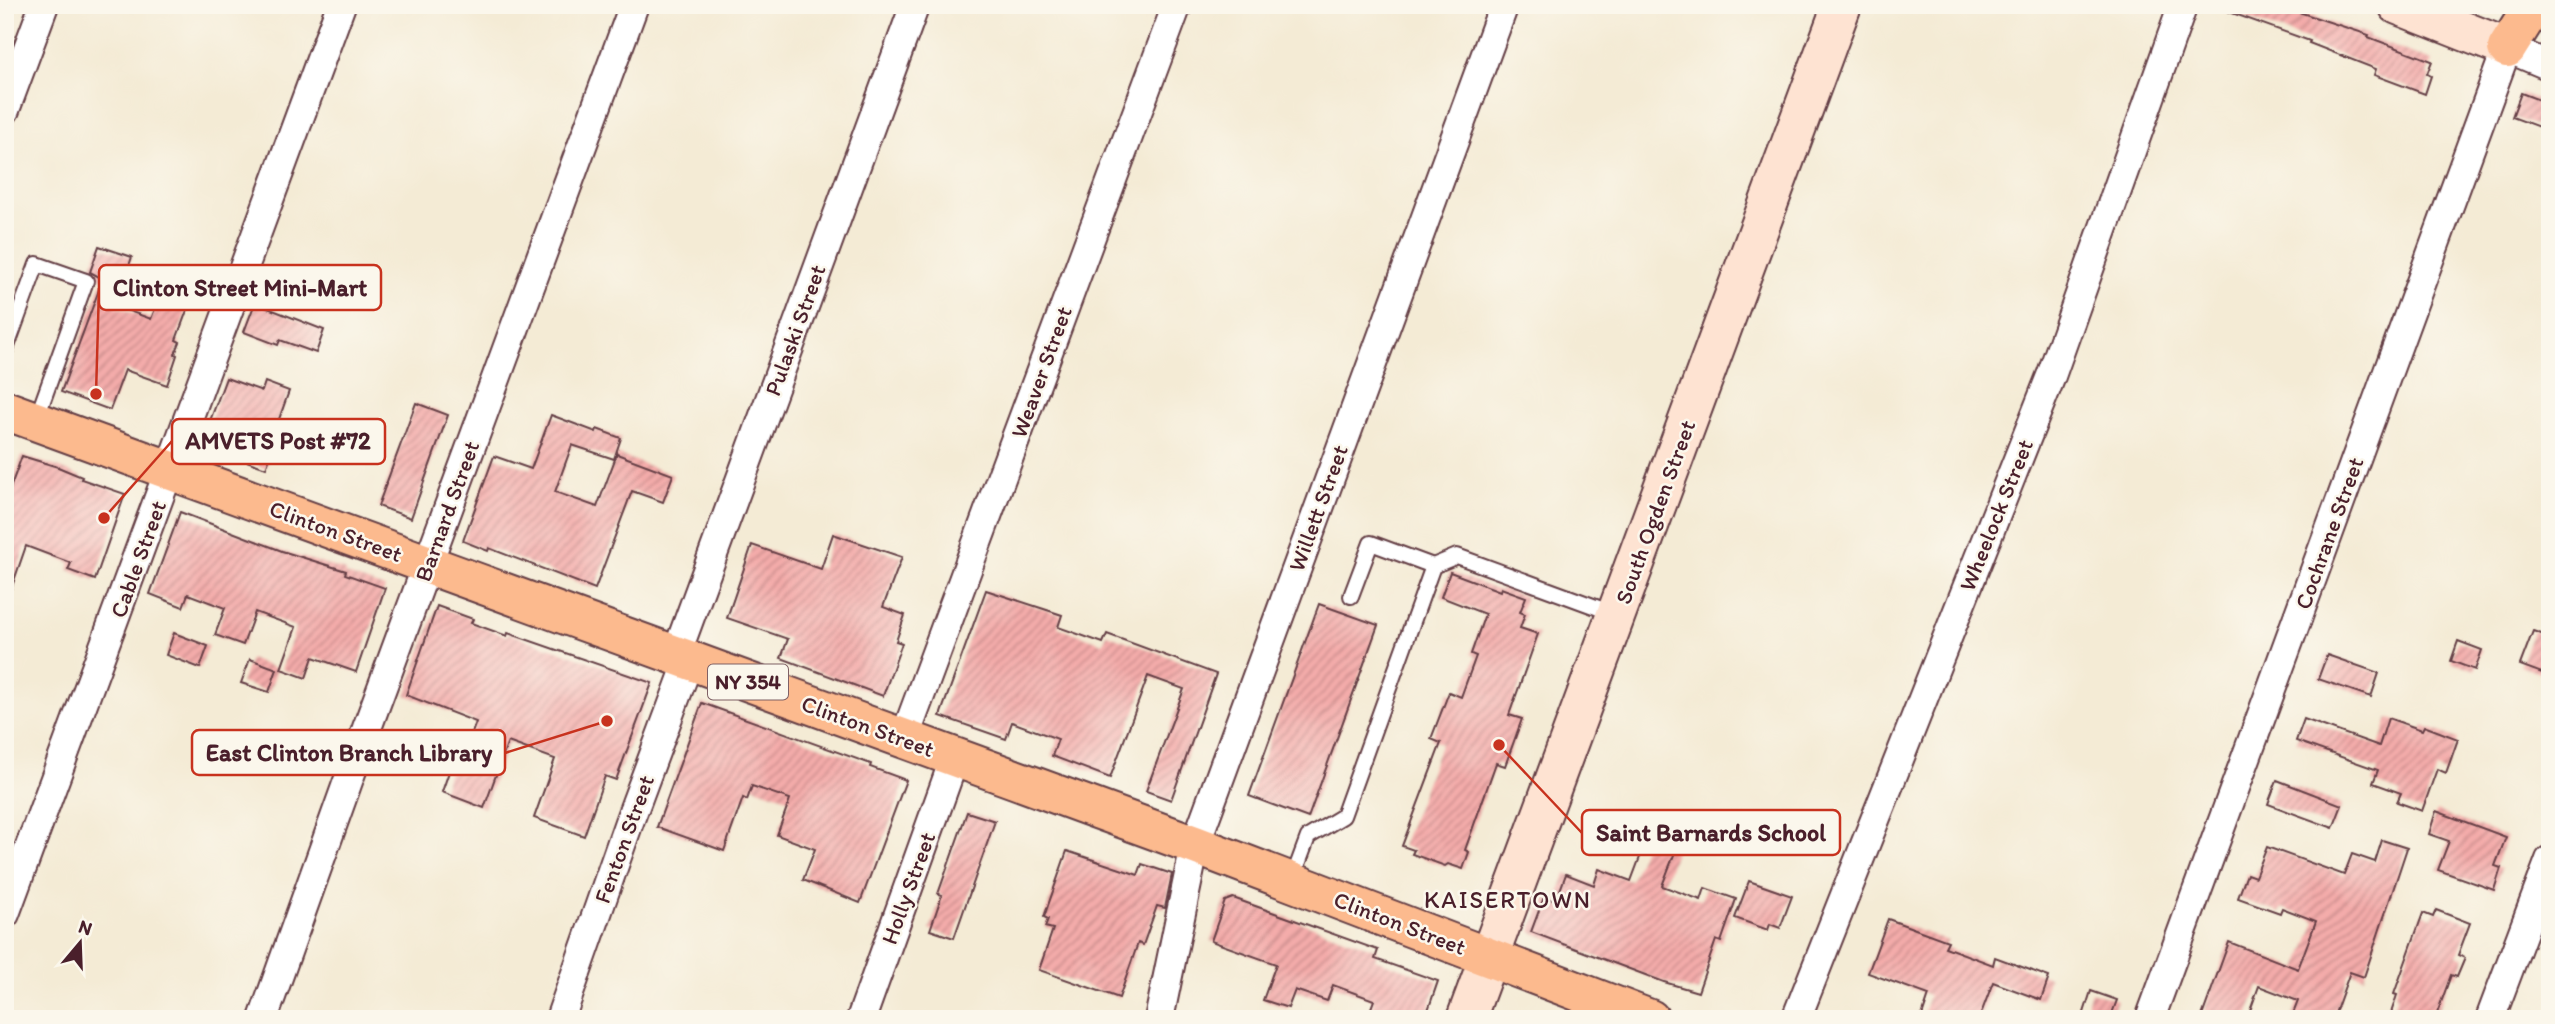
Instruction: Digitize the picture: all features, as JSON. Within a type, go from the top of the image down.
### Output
[{"type":"main road","points":[[2507,48],[2514,5]]},
{"type":"main road","points":[[2507,48],[2535,5]]},
{"type":"main road","name":"Clinton Street","points":[[21,415],[1195,845],[1650,1019]]},
{"type":"street","points":[[5,110],[44,5]]},
{"type":"street","name":"Cable Street","points":[[5,914],[341,5]]},
{"type":"street","name":"Barnard Street","points":[[263,1019],[634,5]]},
{"type":"street","name":"Pulaski Street","points":[[682,658],[915,5]]},
{"type":"street","name":"Weaver Street","points":[[904,739],[1177,5]]},
{"type":"street","name":"Willett Street","points":[[1159,1019],[1195,845],[1504,5]]},
{"type":"street","name":"South Ogden Street","points":[[1466,1019],[1842,5]]},
{"type":"street","name":"Wheelock Street","points":[[1796,1019],[2051,376],[2183,5]]},
{"type":"street","points":[[2398,5],[2550,66]]},
{"type":"street","name":"Cochrane Street","points":[[2150,1019],[2507,48]]},
{"type":"street","name":"Fenton Street","points":[[560,1019],[682,658]]},
{"type":"street","name":"Holly Street","points":[[861,1019],[955,757]]},
{"type":"street","points":[[2490,1019],[2550,860]]},
{"type":"lane","points":[[5,352],[37,264],[86,281],[21,415]]},
{"type":"lane","points":[[1351,596],[1371,543],[1433,566],[1457,556],[1617,614]]},
{"type":"lane","points":[[1292,882],[1308,837],[1343,816],[1433,566]]},
{"type":"building","points":[[2219,5],[2294,5],[2293,10],[2369,35],[2368,37],[2432,61],[2427,74],[2431,76],[2425,94],[2374,75],[2376,69],[2309,43],[2310,41],[2218,8]]},
{"type":"building","points":[[2521,93],[2550,104],[2550,131],[2512,117]]},
{"type":"building","points":[[99,246],[132,257],[115,306],[151,319],[170,271],[204,283],[196,307],[189,305],[176,340],[180,342],[167,385],[125,370],[110,410],[61,392],[103,279],[90,272]]},
{"type":"building","points":[[255,303],[324,330],[316,353],[280,340],[278,345],[244,332]]},
{"type":"building","points":[[226,378],[262,391],[265,382],[289,391],[278,422],[282,424],[266,468],[201,445]]},
{"type":"building","points":[[416,403],[448,415],[411,518],[378,506]]},
{"type":"building","points":[[551,415],[596,432],[597,429],[621,438],[614,459],[572,445],[555,492],[597,507],[617,454],[673,475],[663,502],[632,491],[595,589],[489,548],[488,551],[463,541],[494,456],[531,469]]},
{"type":"building","points":[[22,456],[58,467],[82,477],[81,479],[125,494],[95,580],[68,570],[71,563],[26,546],[8,598],[5,597],[5,502]]},
{"type":"building","points":[[180,512],[282,551],[346,571],[345,574],[385,588],[356,672],[313,657],[306,678],[281,669],[296,627],[255,612],[243,645],[215,635],[225,608],[188,594],[183,607],[150,594]]},
{"type":"building","points":[[833,534],[902,557],[883,607],[905,615],[896,641],[902,643],[883,696],[781,658],[788,639],[727,618],[752,545],[821,569]]},
{"type":"building","points":[[1450,572],[1500,591],[1501,588],[1526,597],[1520,612],[1525,614],[1520,628],[1538,634],[1509,715],[1522,719],[1505,766],[1496,763],[1465,850],[1469,852],[1463,869],[1448,864],[1445,866],[1412,854],[1414,850],[1402,846],[1441,743],[1431,739],[1449,692],[1461,697],[1476,656],[1471,654],[1485,614],[1441,597]]},
{"type":"building","points":[[986,590],[1062,615],[1058,627],[1103,643],[1107,634],[1216,674],[1171,800],[1146,791],[1184,689],[1148,676],[1110,778],[1052,756],[1058,739],[1012,722],[1006,739],[940,716]]},
{"type":"building","points":[[1319,604],[1378,625],[1308,818],[1249,796]]},
{"type":"building","points":[[437,606],[473,619],[471,623],[507,636],[508,633],[652,683],[616,780],[605,776],[584,836],[534,818],[555,759],[508,742],[484,808],[442,792],[453,760],[461,763],[476,722],[406,695]]},
{"type":"building","points":[[2533,631],[2550,637],[2550,676],[2520,665]]},
{"type":"building","points":[[174,633],[208,646],[200,668],[166,655]]},
{"type":"building","points":[[2458,641],[2482,650],[2475,670],[2451,661]]},
{"type":"building","points":[[2327,655],[2379,673],[2371,697],[2318,679]]},
{"type":"building","points":[[250,659],[277,669],[269,692],[241,683]]},
{"type":"building","points":[[702,703],[871,764],[870,767],[906,780],[860,903],[803,880],[815,849],[777,835],[790,799],[752,786],[747,800],[743,798],[724,851],[657,827]]},
{"type":"building","points":[[2388,718],[2422,730],[2424,726],[2458,739],[2446,773],[2437,769],[2422,811],[2397,802],[2401,793],[2373,783],[2378,770],[2296,741],[2304,719],[2379,746]]},
{"type":"building","points":[[2277,780],[2342,805],[2333,828],[2268,804]]},
{"type":"building","points":[[2436,811],[2506,837],[2495,866],[2501,868],[2494,890],[2438,870],[2449,841],[2429,834]]},
{"type":"building","points":[[967,812],[995,821],[954,938],[930,930],[942,895],[938,894]]},
{"type":"building","points":[[1651,828],[1680,839],[1662,886],[1701,900],[1705,888],[1736,899],[1721,942],[1716,940],[1698,992],[1531,932],[1544,897],[1556,901],[1566,874],[1594,885],[1599,869],[1631,881]]},
{"type":"building","points":[[2382,840],[2407,848],[2364,977],[2350,972],[2333,1019],[2291,1019],[2298,1001],[2259,986],[2247,1019],[2201,1019],[2229,942],[2298,969],[2316,921],[2282,908],[2280,913],[2238,898],[2247,874],[2255,877],[2267,847],[2344,875],[2352,854],[2375,862]]},
{"type":"building","points":[[1067,851],[1138,875],[1142,864],[1172,874],[1165,908],[1157,906],[1143,945],[1138,943],[1119,998],[1039,970],[1053,929],[1045,927],[1048,919],[1044,917]]},
{"type":"building","points":[[1749,881],[1792,896],[1780,928],[1770,924],[1768,930],[1735,918]]},
{"type":"building","points":[[1233,898],[1378,950],[1375,959],[1438,981],[1425,1019],[1367,1019],[1374,1000],[1333,985],[1327,1001],[1295,990],[1288,1008],[1263,1000],[1276,964],[1211,941],[1225,901]]},
{"type":"building","points":[[2436,910],[2470,923],[2458,955],[2465,958],[2457,977],[2451,975],[2435,1019],[2389,1019],[2397,995],[2394,994],[2423,913],[2433,917]]},
{"type":"building","points":[[1888,919],[1948,941],[1945,947],[1993,965],[1995,957],[2049,977],[2041,1000],[1993,982],[1979,1019],[1921,1019],[1929,995],[1868,973]]},
{"type":"building","points":[[2091,991],[2117,1000],[2110,1019],[2082,1019]]},
{"type":"place","name":"Clinton Street Mini-Mart","points":[[96,394]]},
{"type":"place","name":"AMVETS Post #72","points":[[104,518]]},
{"type":"place","name":"East Clinton Branch Library","points":[[607,721]]},
{"type":"place","name":"Saint Barnards School","points":[[1499,745]]},
{"type":"district","name":"KAISERTOWN","points":[[1508,900]]}]
